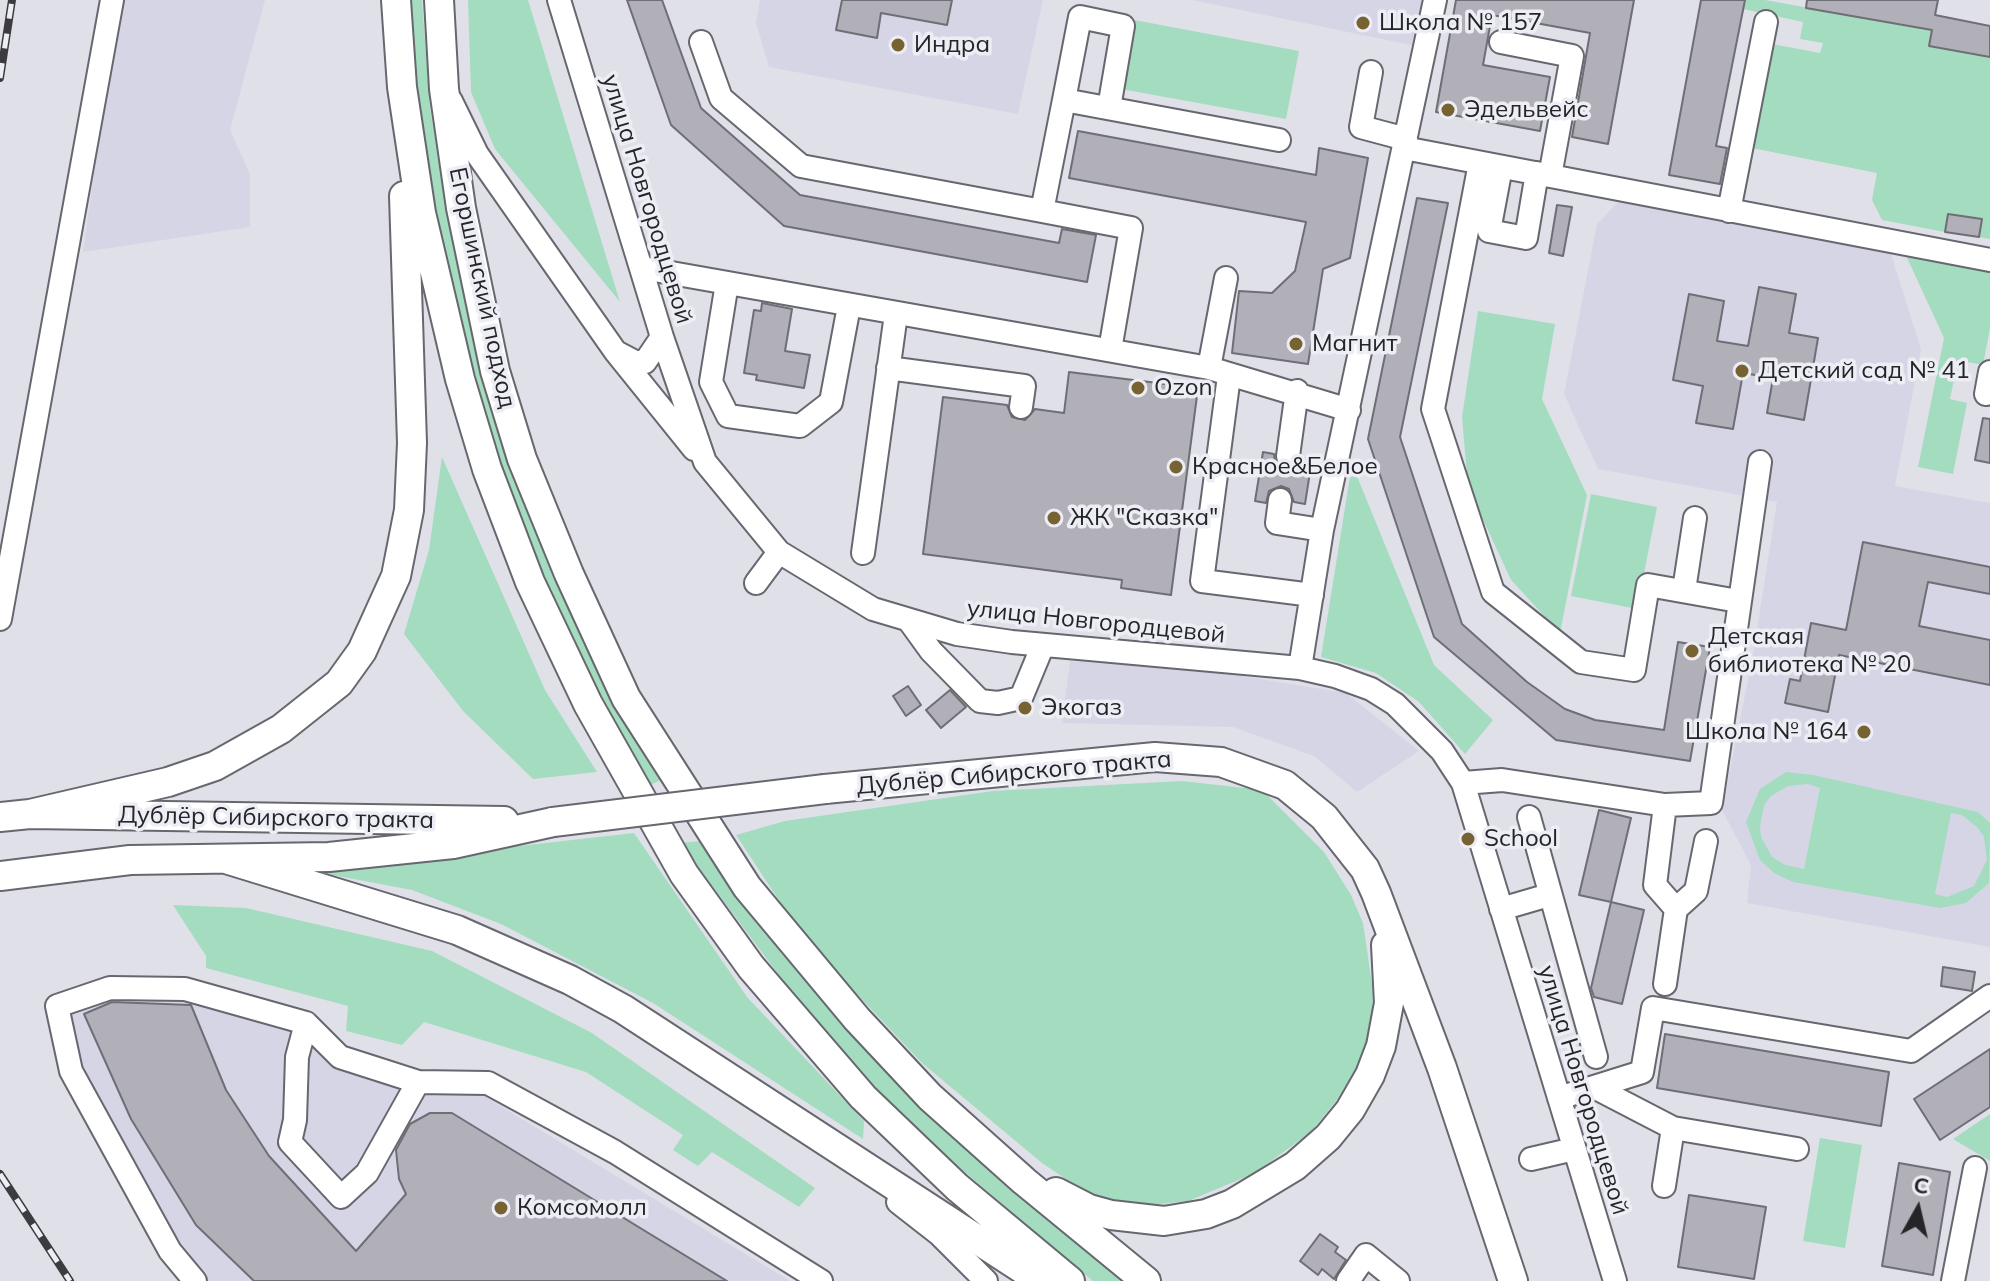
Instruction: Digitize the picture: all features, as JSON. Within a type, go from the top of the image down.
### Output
[{"type":"main road","points":[[30,814],[168,782],[215,766],[260,741],[339,683],[362,651],[384,609],[405,545],[412,443],[402,87],[396,0]]},
{"type":"main road","name":"Егоршинский подход","points":[[439,0],[444,89],[461,208],[495,371],[522,459],[563,560],[626,698]]},
{"type":"main road","name":"Егоршинский подход","points":[[402,87],[421,213],[436,286],[487,469],[530,582],[588,704],[684,874],[751,967],[863,1097],[957,1187],[1070,1281]]},
{"type":"main road","name":"Дублёр Сибирского тракта","points":[[626,698],[747,887],[857,1019],[930,1097],[1024,1181],[1146,1281]]},
{"type":"main road","name":"Дублёр Сибирского тракта","points":[[0,876],[130,860],[329,857],[453,844],[553,822],[825,789],[1155,757],[1221,762],[1285,785],[1324,817],[1365,869],[1442,1068],[1513,1281]]},
{"type":"main road","name":"Дублёр Сибирского тракта","points":[[0,817],[30,814],[553,822]]},
{"type":"main road","name":"Дублёр Сибирского тракта","points":[[226,859],[404,911],[497,945],[570,980],[623,1009],[1041,1281]]},
{"type":"main road","name":"Дублёр Сибирского тракта","points":[[857,1019],[1052,1190],[1070,1201],[1111,1215],[1140,1220],[1164,1221],[1206,1214],[1265,1188],[1295,1166],[1328,1137],[1350,1110],[1370,1075],[1381,1046],[1389,1003],[1388,958],[1376,893]]},
{"type":"street","points":[[0,619],[112,0]]},
{"type":"street","name":"улица Новгородцевой","points":[[559,0],[662,337],[705,462],[779,552],[873,609],[957,634],[1043,645],[1300,668],[1371,689],[1395,704],[1442,751],[1463,783],[1615,1281]]},
{"type":"street","points":[[1300,668],[1322,530],[1435,0]]},
{"type":"street","points":[[1042,211],[1080,17],[1123,26],[1109,108]]},
{"type":"street","points":[[1729,211],[1766,22]]},
{"type":"street","points":[[701,42],[721,98],[801,166],[1131,228],[1110,350]]},
{"type":"street","points":[[1490,165],[1489,231],[1526,238],[1572,56],[1501,42]]},
{"type":"street","points":[[1371,72],[1361,127],[1405,143],[1490,165],[1990,260]]},
{"type":"street","points":[[444,89],[477,154],[615,351],[705,462]]},
{"type":"street","points":[[1064,100],[1279,140]]},
{"type":"street","points":[[1490,165],[1433,409],[1493,592],[1581,662],[1634,670],[1648,585],[1738,601]]},
{"type":"street","points":[[643,268],[1110,350],[1297,391],[1349,410]]},
{"type":"street","points":[[1226,278],[1202,581],[1312,595]]},
{"type":"street","points":[[727,283],[711,382],[728,416],[800,426],[831,402],[849,306]]},
{"type":"street","points":[[863,553],[896,314]]},
{"type":"street","points":[[615,351],[635,362],[645,362],[662,337]]},
{"type":"street","points":[[888,368],[1024,386],[1021,407]]},
{"type":"street","points":[[1294,457],[1292,429],[1297,391]]},
{"type":"street","points":[[1463,783],[1502,780],[1665,805],[1711,803],[1760,462]]},
{"type":"street","points":[[1286,501],[1277,523],[1322,530]]},
{"type":"street","points":[[1684,590],[1695,518]]},
{"type":"street","points":[[756,583],[779,552]]},
{"type":"street","points":[[910,622],[931,651],[980,701],[998,703],[1021,698],[1043,645]]},
{"type":"street","points":[[1665,805],[1655,885],[1676,909]]},
{"type":"street","points":[[1529,817],[1596,1057]]},
{"type":"street","points":[[1665,984],[1676,909],[1696,891],[1706,841]]},
{"type":"street","points":[[1501,909],[1549,895]]},
{"type":"street","points":[[195,1281],[170,1251],[71,1071],[57,1006],[110,988],[185,989],[306,1023],[340,1057],[418,1082],[488,1083],[615,1152],[821,1281]]},
{"type":"street","points":[[1559,1098],[1642,1072],[1653,1008],[1911,1051],[1990,996]]},
{"type":"street","points":[[306,1023],[297,1057],[295,1120],[290,1142],[341,1197],[367,1173],[418,1082]]},
{"type":"street","points":[[1594,1087],[1673,1128],[1797,1149]]},
{"type":"street","points":[[745,1091],[939,1234],[986,1281]]},
{"type":"street","points":[[1664,1186],[1673,1128]]},
{"type":"street","points":[[1531,1159],[1574,1149]]},
{"type":"street","points":[[1953,1281],[1975,1168]]},
{"type":"street","points":[[1348,1281],[1366,1255],[1398,1281]]},
{"type":"shaded area","points":[[118,0],[265,0],[230,130],[250,174],[250,227],[83,252]]},
{"type":"shaded area","name":"Индра","points":[[760,0],[1043,0],[1018,114],[769,67],[756,23]]},
{"type":"shaded area","name":"Школа № 157","points":[[1192,0],[1426,0],[1416,46]]},
{"type":"shaded area","points":[[1620,200],[1891,254],[1921,349],[1895,486],[1990,503],[1990,947],[1747,903],[1751,865],[1722,810],[1753,655],[1777,502],[1598,469],[1564,394],[1597,224]]},
{"type":"shaded area","points":[[1070,661],[1217,672],[1346,693],[1419,751],[1357,792],[1314,756],[1233,727],[1062,723]]},
{"type":"shaded area","points":[[185,989],[306,1023],[340,1057],[479,1093],[790,1281],[195,1281],[96,1118],[57,1006]]},
{"type":"green space","points":[[407,0],[422,0],[430,108],[451,232],[471,326],[494,409],[596,663],[661,780],[648,786],[586,676],[509,502],[456,332],[416,111]]},
{"type":"green space","points":[[468,0],[528,0],[620,302],[495,149],[471,92]]},
{"type":"green space","points":[[1745,0],[1765,0],[1932,30],[1930,46],[1990,57],[1990,239],[1979,237],[1982,219],[1949,214],[1945,232],[1882,220],[1872,200],[1877,173],[1747,147],[1767,43],[1820,53],[1823,43],[1800,39],[1803,22],[1743,9]]},
{"type":"green space","points":[[1134,20],[1299,51],[1286,119],[1121,89]]},
{"type":"green space","points":[[1903,249],[1990,265],[1990,328],[1983,365],[1958,360],[1950,399],[1967,403],[1953,474],[1918,467],[1944,338]]},
{"type":"green space","points":[[1478,311],[1555,324],[1542,399],[1587,495],[1560,633],[1511,580],[1468,487],[1462,417]]},
{"type":"green space","points":[[442,457],[545,690],[597,772],[533,779],[463,711],[404,634],[429,550]]},
{"type":"green space","points":[[1352,464],[1434,665],[1493,720],[1465,754],[1419,702],[1376,673],[1321,657]]},
{"type":"green space","points":[[1591,494],[1657,507],[1637,609],[1571,596]]},
{"type":"green space","points":[[1786,772],[1813,775],[1978,812],[1990,823],[1989,883],[1966,903],[1940,908],[1793,882],[1774,873],[1760,860],[1746,822],[1760,789]],"holes":[[[1808,784],[1820,788],[1804,869],[1785,865],[1772,857],[1761,837],[1760,826],[1764,805],[1771,796],[1788,786]],[[1951,813],[1962,815],[1978,828],[1984,837],[1987,860],[1974,886],[1947,897],[1935,894]]]},
{"type":"green space","points":[[1182,781],[1262,790],[1324,852],[1351,895],[1363,923],[1373,991],[1372,1025],[1360,1060],[1339,1097],[1311,1132],[1253,1174],[1188,1201],[1150,1205],[1115,1203],[1081,1189],[1042,1163],[922,1063],[803,937],[736,835],[785,821],[993,791]]},
{"type":"green space","points":[[634,833],[747,997],[864,1121],[863,1139],[653,1003],[501,924],[412,890],[306,870]]},
{"type":"green space","points":[[700,841],[781,953],[887,1074],[954,1140],[1123,1281],[1093,1281],[907,1123],[814,1022],[680,843]]},
{"type":"green space","points":[[173,905],[246,908],[432,951],[592,1033],[815,1188],[799,1207],[712,1152],[698,1166],[673,1150],[683,1135],[586,1072],[424,1022],[402,1045],[346,1031],[348,1006],[206,968],[206,956]]},
{"type":"green space","points":[[1990,1114],[1990,1161],[1953,1139]]},
{"type":"green space","points":[[1820,1138],[1862,1145],[1845,1248],[1803,1241]]},
{"type":"building","points":[[627,0],[662,0],[701,108],[800,195],[1059,243],[1062,229],[1096,235],[1087,282],[784,226],[671,125]]},
{"type":"building","points":[[842,0],[952,0],[947,25],[881,13],[877,38],[836,30]]},
{"type":"building","points":[[1456,0],[1634,0],[1608,144],[1572,137],[1590,33],[1492,15],[1483,65],[1550,77],[1540,131],[1436,112]]},
{"type":"building","points":[[1701,0],[1745,0],[1716,146],[1727,148],[1720,184],[1669,175]]},
{"type":"building","points":[[1807,0],[1938,0],[1935,15],[1990,26],[1990,57],[1929,46],[1932,30],[1806,8]]},
{"type":"building","points":[[1078,131],[1316,175],[1319,148],[1368,158],[1350,258],[1323,269],[1308,364],[1232,353],[1239,291],[1272,293],[1295,271],[1306,222],[1069,178]]},
{"type":"building","points":[[1417,198],[1448,203],[1400,437],[1462,624],[1527,682],[1565,709],[1595,720],[1664,730],[1678,642],[1710,647],[1690,761],[1556,740],[1434,637],[1368,439]]},
{"type":"building","points":[[1557,205],[1572,207],[1563,256],[1549,253]]},
{"type":"building","points":[[1948,214],[1982,219],[1979,237],[1945,232]]},
{"type":"building","points":[[1759,287],[1796,294],[1789,333],[1818,338],[1804,420],[1767,413],[1773,378],[1743,373],[1733,429],[1696,423],[1703,386],[1673,380],[1689,294],[1724,301],[1717,341],[1748,346]]},
{"type":"building","points":[[762,303],[792,309],[785,351],[810,355],[804,388],[756,380],[757,375],[744,373],[754,310],[761,311]]},
{"type":"building","name":"ЖК \"Сказка\"","points":[[1069,372],[1198,388],[1171,595],[1121,588],[1122,580],[923,554],[943,397],[1007,405],[1012,417],[1025,420],[1035,409],[1064,413]]},
{"type":"building","points":[[1983,418],[1990,419],[1990,463],[1975,460]]},
{"type":"building","points":[[1263,452],[1274,454],[1275,462],[1285,470],[1294,469],[1302,458],[1312,459],[1305,504],[1294,502],[1289,489],[1281,486],[1269,491],[1266,503],[1255,501]]},
{"type":"building","points":[[1863,542],[1990,567],[1990,594],[1928,582],[1919,626],[1990,640],[1990,685],[1839,655],[1828,712],[1785,703],[1790,679],[1800,681],[1811,623],[1846,630]]},
{"type":"building","points":[[908,686],[921,705],[906,716],[893,696]]},
{"type":"building","points":[[950,690],[966,707],[941,728],[926,710]]},
{"type":"building","points":[[1599,810],[1631,818],[1611,902],[1579,895]]},
{"type":"building","points":[[1611,902],[1644,910],[1622,1004],[1594,997],[1591,988]]},
{"type":"building","points":[[1943,967],[1975,972],[1972,991],[1941,986]]},
{"type":"building","points":[[112,1002],[191,1005],[226,1090],[269,1156],[356,1251],[406,1194],[399,1179],[396,1150],[410,1124],[430,1113],[452,1113],[727,1281],[254,1281],[196,1225],[131,1119],[84,1014]]},
{"type":"building","points":[[1665,1034],[1889,1072],[1881,1126],[1657,1088]]},
{"type":"building","points":[[1990,1049],[1990,1107],[1940,1140],[1914,1099]]},
{"type":"building","points":[[1899,1163],[1950,1172],[1933,1275],[1882,1266]]},
{"type":"building","points":[[1689,1195],[1766,1207],[1754,1279],[1678,1267]]},
{"type":"building","points":[[1320,1234],[1338,1247],[1335,1252],[1346,1260],[1334,1279],[1322,1269],[1318,1275],[1300,1261]]},
{"type":"railway","points":[[0,78],[12,0]]},
{"type":"railway","points":[[0,1174],[70,1281]]},
{"type":"place","name":"Школа № 157","points":[[1363,23]]},
{"type":"place","name":"Индра","points":[[898,45]]},
{"type":"place","name":"Эдельвейс","points":[[1448,110]]},
{"type":"place","name":"Магнит","points":[[1296,344]]},
{"type":"place","name":"Детский сад № 41","points":[[1742,371]]},
{"type":"place","name":"Ozon","points":[[1138,388]]},
{"type":"place","name":"Красное&Белое","points":[[1176,467]]},
{"type":"place","name":"ЖК \"Сказка\"","points":[[1054,518]]},
{"type":"place","name":"Детская библиотека № 20","points":[[1692,651]]},
{"type":"place","name":"Экогаз","points":[[1025,708]]},
{"type":"place","name":"Школа № 164","points":[[1864,732]]},
{"type":"place","name":"School","points":[[1468,839]]},
{"type":"place","name":"Комсомолл","points":[[501,1208]]}]
